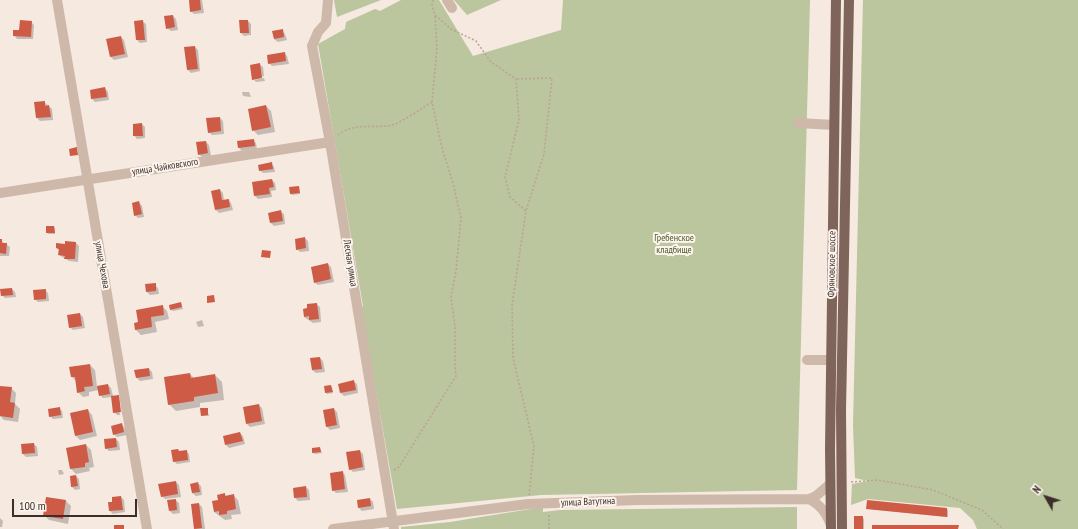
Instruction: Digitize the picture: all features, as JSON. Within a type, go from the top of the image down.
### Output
[{"type":"main road","name":"Фряновское шоссе","points":[[831,527],[830,484],[836,0]]},
{"type":"main road","name":"Фряновское шоссе","points":[[842,529],[841,410],[849,0]]},
{"type":"street","name":"улица Чехова","points":[[57,0],[147,529]]},
{"type":"street","name":"Лесная улица","points":[[328,0],[326,23],[318,32],[312,46],[330,142],[393,525]]},
{"type":"street","points":[[798,124],[834,125]]},
{"type":"street","name":"улица Чайковского","points":[[0,193],[330,142]]},
{"type":"street","points":[[807,360],[832,360]]},
{"type":"street","points":[[809,499],[816,496],[830,484]]},
{"type":"street","points":[[809,499],[816,502],[824,510],[831,527]]},
{"type":"street","name":"улица Ватутина","points":[[333,529],[393,525],[528,504],[637,500],[809,499]]},
{"type":"path","points":[[385,476],[399,467],[456,376],[456,326],[451,297],[456,271],[462,218],[442,148],[432,102],[437,48],[432,5],[433,0]]},
{"type":"path","points":[[434,15],[451,29],[476,41],[492,62],[516,79],[552,78],[544,154],[526,210],[512,305],[513,358],[534,446],[528,504]]},
{"type":"path","points":[[516,79],[518,120],[505,177],[510,197],[526,210]]},
{"type":"path","points":[[330,142],[344,130],[364,126],[393,125],[432,102]]},
{"type":"path","points":[[850,482],[878,480],[933,490],[982,510],[1003,529]]},
{"type":"path","points":[[549,503],[549,529]]},
{"type":"green space","points":[[334,0],[381,0],[337,17]]},
{"type":"green space","name":"Гребенское кладбище","points":[[401,0],[439,0],[473,56],[561,30],[563,0],[810,0],[797,490],[541,495],[397,509],[361,307],[363,306],[318,44],[345,29],[346,22],[375,9],[380,11]]},
{"type":"green space","points":[[454,0],[501,0],[467,15]]},
{"type":"green space","points":[[863,0],[1078,0],[1078,529],[977,529],[973,520],[960,508],[868,499],[851,505],[852,484],[868,481],[855,478],[853,425]]},
{"type":"green space","points":[[543,507],[543,512],[560,510],[797,507],[797,529],[401,529],[401,527],[450,522]]},
{"type":"building","points":[[189,0],[200,0],[201,10],[190,12]]},
{"type":"building","points":[[173,15],[175,27],[166,29],[164,16]]},
{"type":"building","points":[[20,20],[32,21],[31,37],[13,36],[13,30],[19,30]]},
{"type":"building","points":[[143,20],[145,40],[136,40],[134,21]]},
{"type":"building","points":[[239,20],[248,20],[249,33],[240,33]]},
{"type":"building","points":[[283,29],[284,37],[274,39],[272,31]]},
{"type":"building","points":[[121,36],[125,54],[110,57],[106,39]]},
{"type":"building","points":[[195,46],[198,69],[187,70],[184,47]]},
{"type":"building","points":[[285,52],[286,61],[268,64],[267,55]]},
{"type":"building","points":[[260,63],[262,78],[252,80],[250,65]]},
{"type":"building","points":[[105,87],[107,97],[91,99],[90,90]]},
{"type":"building","points":[[45,101],[45,106],[49,105],[51,117],[36,118],[34,102]]},
{"type":"building","points":[[266,105],[271,127],[252,131],[248,109]]},
{"type":"building","points":[[220,117],[221,131],[208,133],[206,118]]},
{"type":"building","points":[[142,123],[143,136],[133,136],[133,124]]},
{"type":"building","points":[[254,139],[255,146],[238,148],[237,141]]},
{"type":"building","points":[[206,141],[208,153],[198,155],[196,142]]},
{"type":"building","points":[[77,147],[78,155],[70,156],[69,149]]},
{"type":"building","points":[[272,162],[273,169],[259,171],[258,165]]},
{"type":"building","points":[[272,179],[274,187],[269,188],[270,194],[254,196],[252,182]]},
{"type":"building","points":[[299,186],[300,193],[290,194],[289,187]]},
{"type":"building","points":[[220,189],[222,200],[229,199],[230,207],[215,210],[211,191]]},
{"type":"building","points":[[139,201],[142,214],[134,216],[132,203]]},
{"type":"building","points":[[281,210],[283,221],[270,223],[268,213]]},
{"type":"building","points":[[46,226],[54,226],[55,233],[46,233]]},
{"type":"building","points":[[305,237],[306,248],[296,250],[295,239]]},
{"type":"building","points":[[0,239],[2,239],[2,243],[7,243],[6,254],[0,253]]},
{"type":"building","points":[[65,241],[76,242],[75,259],[64,259],[65,256],[58,255],[59,249],[56,248],[56,243],[65,244]]},
{"type":"building","points":[[262,250],[271,251],[270,258],[261,257]]},
{"type":"building","points":[[328,263],[331,279],[314,283],[311,267]]},
{"type":"building","points":[[156,283],[156,291],[146,292],[145,284]]},
{"type":"building","points":[[12,288],[13,295],[1,296],[0,289]]},
{"type":"building","points":[[46,289],[46,299],[34,300],[33,290]]},
{"type":"building","points":[[214,295],[215,302],[207,303],[207,296]]},
{"type":"building","points":[[181,302],[182,307],[170,310],[169,305]]},
{"type":"building","points":[[317,303],[319,319],[309,320],[309,316],[304,317],[303,309],[307,308],[307,304]]},
{"type":"building","points":[[163,305],[164,315],[151,317],[152,327],[135,330],[134,323],[138,322],[136,310]]},
{"type":"building","points":[[80,313],[82,326],[69,328],[67,315]]},
{"type":"building","points":[[320,357],[322,369],[312,370],[310,358]]},
{"type":"building","points":[[90,364],[93,386],[84,387],[85,391],[77,393],[75,377],[71,377],[69,367]]},
{"type":"building","points":[[149,368],[150,376],[136,378],[134,370]]},
{"type":"building","points":[[190,373],[191,378],[215,374],[218,393],[194,397],[194,401],[168,405],[164,377]]},
{"type":"building","points":[[354,380],[356,390],[340,393],[338,384]]},
{"type":"building","points":[[108,384],[110,394],[99,396],[97,386]]},
{"type":"building","points":[[331,385],[333,392],[325,393],[324,386]]},
{"type":"building","points":[[0,386],[12,387],[10,402],[15,403],[13,418],[0,416]]},
{"type":"building","points":[[119,395],[121,412],[113,413],[111,396]]},
{"type":"building","points":[[259,404],[262,421],[246,424],[243,407]]},
{"type":"building","points":[[60,407],[61,415],[49,417],[48,409]]},
{"type":"building","points":[[200,408],[208,408],[208,415],[201,416]]},
{"type":"building","points":[[334,408],[337,425],[326,427],[323,410]]},
{"type":"building","points":[[88,409],[93,432],[75,436],[70,413]]},
{"type":"building","points":[[122,423],[124,432],[113,435],[111,426]]},
{"type":"building","points":[[240,432],[243,441],[225,445],[223,436]]},
{"type":"building","points":[[116,438],[117,447],[105,449],[104,439]]},
{"type":"building","points":[[34,443],[35,453],[22,454],[21,444]]},
{"type":"building","points":[[86,444],[89,462],[85,463],[85,467],[70,469],[66,448]]},
{"type":"building","points":[[320,447],[321,452],[312,453],[312,448]]},
{"type":"building","points":[[178,449],[179,451],[187,450],[188,460],[173,462],[171,450]]},
{"type":"building","points":[[360,450],[363,467],[349,470],[346,452]]},
{"type":"building","points":[[343,471],[345,489],[332,491],[330,473]]},
{"type":"building","points":[[76,475],[78,486],[71,487],[70,476]]},
{"type":"building","points":[[176,481],[178,494],[161,497],[158,484]]},
{"type":"building","points":[[198,482],[200,492],[192,493],[190,484]]},
{"type":"building","points":[[306,486],[307,497],[294,498],[293,488]]},
{"type":"building","points":[[225,493],[225,496],[234,494],[236,509],[227,511],[227,514],[219,515],[219,511],[214,512],[212,501],[218,500],[217,495]]},
{"type":"building","points":[[121,496],[123,510],[109,511],[108,502],[112,502],[112,497]]},
{"type":"building","points":[[46,497],[66,500],[63,519],[43,516]]},
{"type":"building","points":[[370,498],[371,506],[358,508],[357,500]]},
{"type":"building","points":[[176,499],[177,510],[169,511],[167,500]]},
{"type":"building","points":[[867,500],[947,508],[947,517],[866,509]]},
{"type":"building","points":[[199,503],[202,528],[194,529],[191,504]]},
{"type":"building","points":[[854,516],[863,516],[863,529],[854,529]]},
{"type":"building","points":[[114,525],[124,525],[124,529],[114,529]]},
{"type":"building","points":[[872,525],[959,525],[958,529],[872,529]]}]
